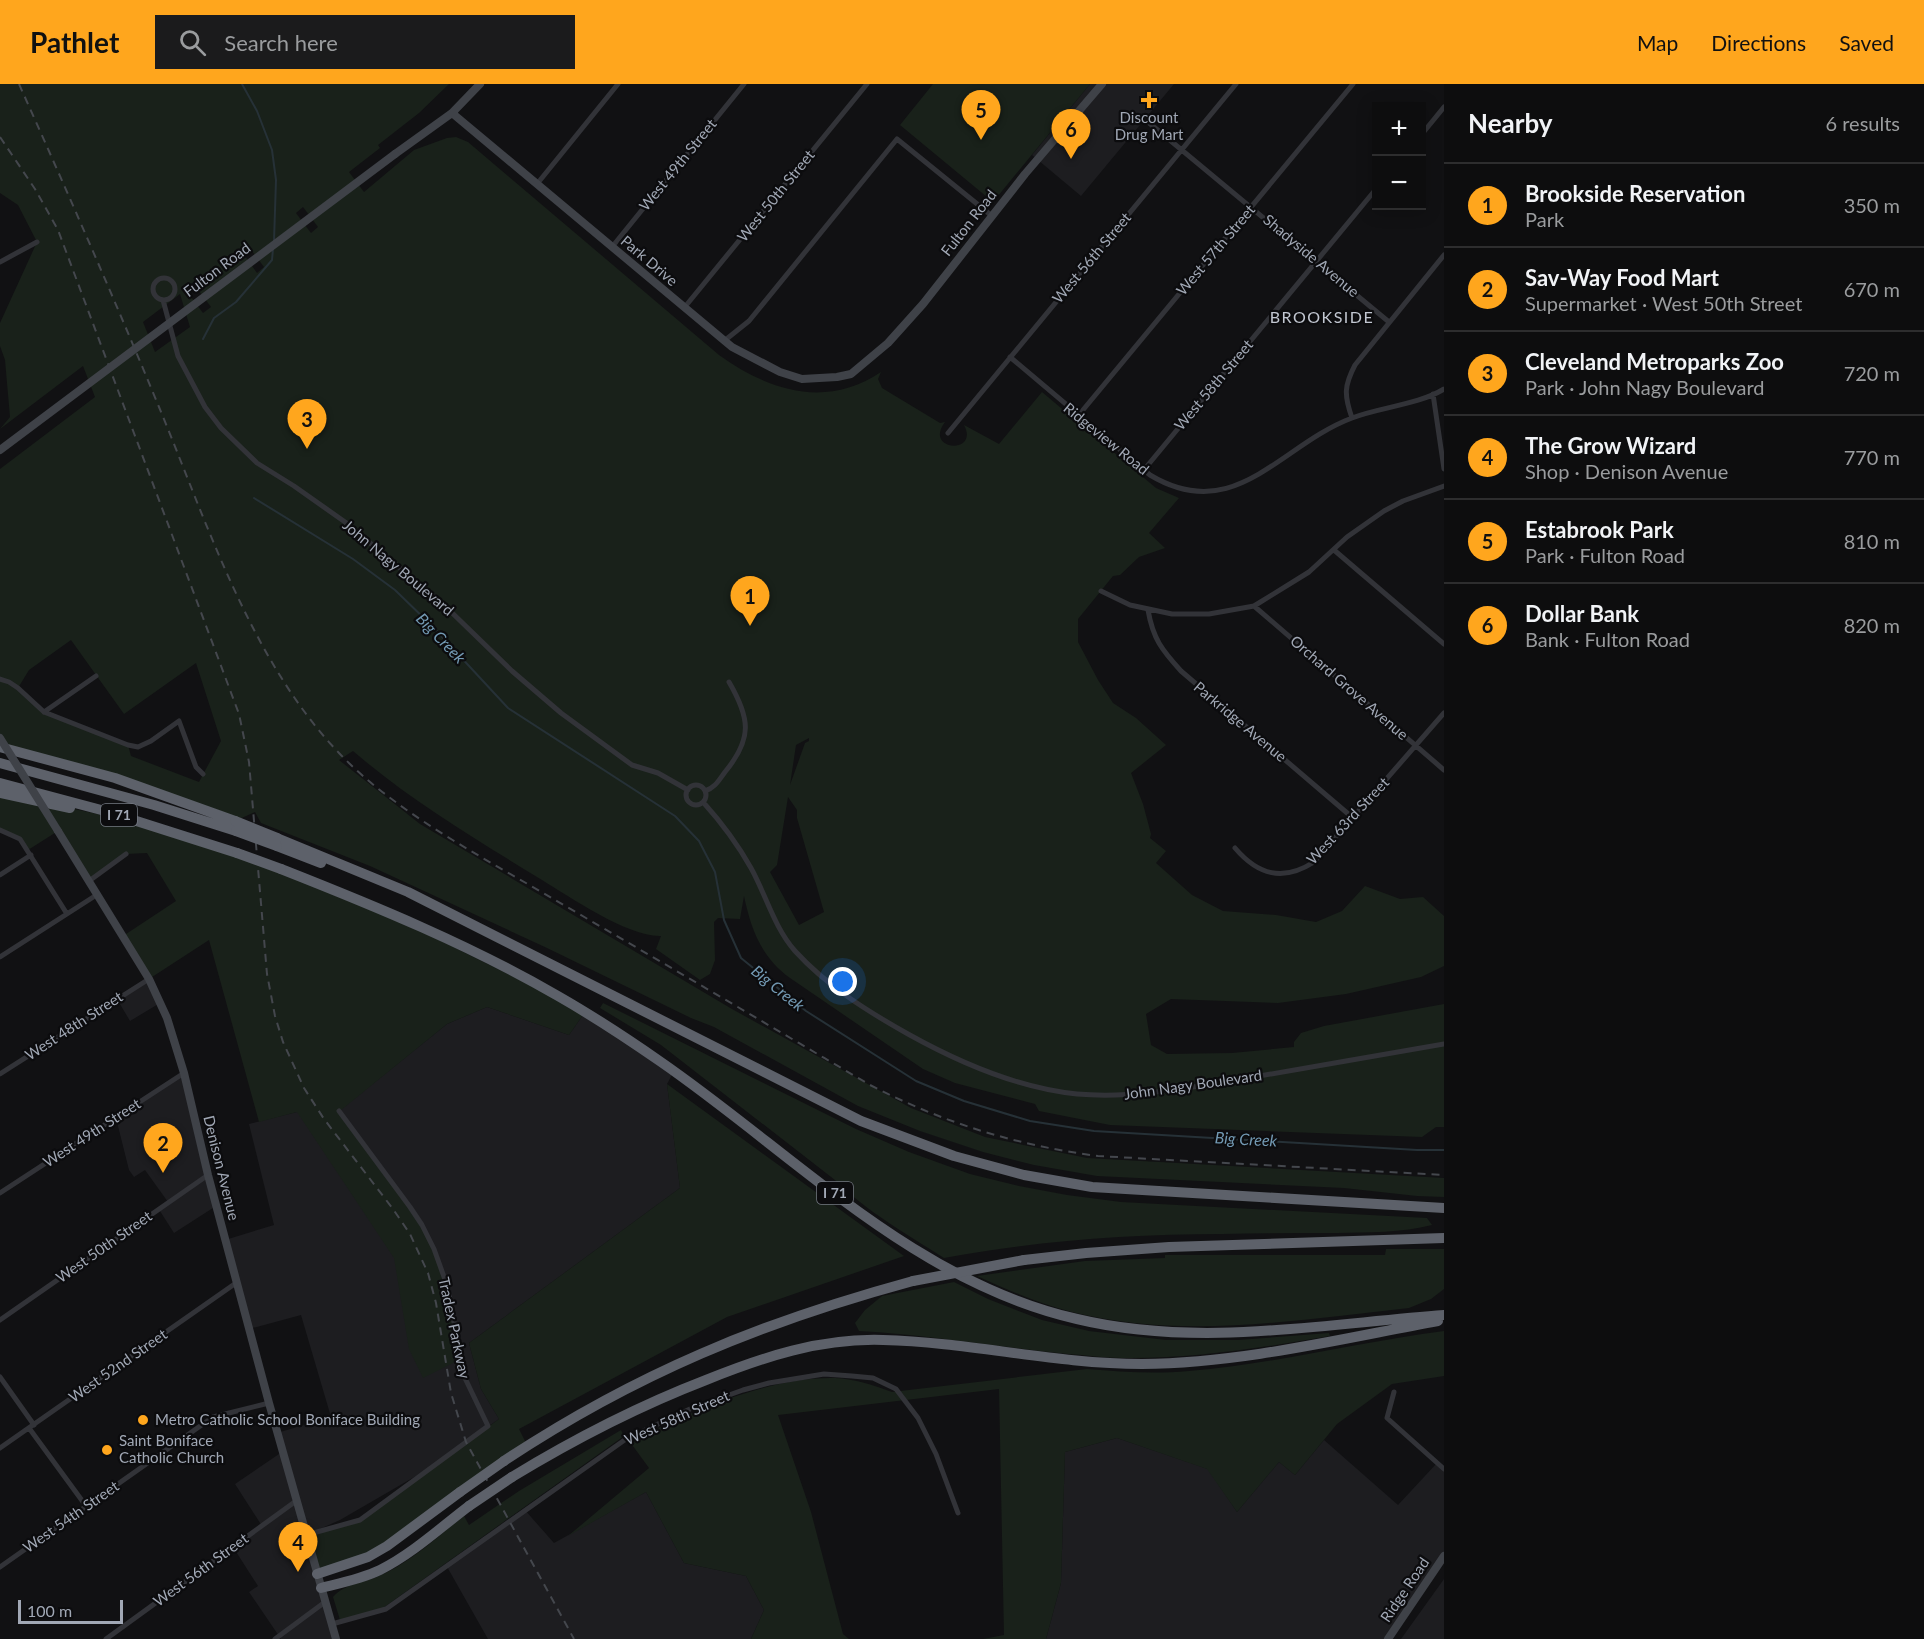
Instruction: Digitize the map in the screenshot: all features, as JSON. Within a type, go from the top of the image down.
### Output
[{"type":"highway","points":[[0,741],[36,756]]},
{"type":"highway","points":[[0,747],[137,785],[235,826],[396,886],[861,1120],[975,1163],[1024,1175],[1092,1187],[1444,1208]]},
{"type":"highway","name":"I 71","points":[[0,763],[235,826]]},
{"type":"highway","name":"I 71","points":[[0,783],[162,828],[237,853],[281,869],[465,948],[556,995],[663,1064],[894,1236],[968,1279],[1022,1303],[1098,1324],[1173,1333],[1262,1331],[1444,1315]]},
{"type":"highway","points":[[0,793],[162,828]]},
{"type":"highway","points":[[317,1574],[368,1557],[387,1546],[504,1461],[615,1394],[716,1346],[810,1311],[914,1281],[1024,1260],[1086,1252],[1180,1246],[1444,1238]]},
{"type":"highway","points":[[321,1588],[365,1576],[392,1563],[512,1477],[599,1426],[672,1393],[766,1357],[834,1341],[903,1340],[1089,1360],[1141,1364],[1185,1362],[1253,1354],[1444,1320]]},
{"type":"main road","name":"Fulton Road","points":[[0,450],[452,112],[480,84]]},
{"type":"main road","name":"Fulton Road","points":[[851,374],[888,343],[923,304],[1025,174],[1102,84]]},
{"type":"main road","name":"Park Drive","points":[[452,112],[724,341],[755,360],[802,379],[851,374]]},
{"type":"main road","name":"Denison Avenue","points":[[0,741],[98,894],[148,979],[167,1018],[184,1073],[208,1175],[268,1403],[336,1639]]},
{"type":"main road","name":"Ridge Road","points":[[1388,1639],[1444,1556]]},
{"type":"street","points":[[537,184],[618,84]]},
{"type":"street","name":"West 49th Street","points":[[612,247],[744,84]]},
{"type":"street","name":"West 50th Street","points":[[684,308],[867,84]]},
{"type":"street","name":"West 56th Street","points":[[948,433],[1236,84]]},
{"type":"street","name":"West 57th Street","points":[[1078,416],[1353,84]]},
{"type":"street","points":[[1426,129],[1444,107]]},
{"type":"street","name":"Shadyside Avenue","points":[[1148,122],[1389,322]]},
{"type":"street","points":[[724,341],[749,321],[897,139],[992,216]]},
{"type":"street","name":"West 58th Street","points":[[1143,471],[1372,195]]},
{"type":"street","points":[[0,262],[37,242]]},
{"type":"street","points":[[1352,417],[1347,402],[1347,381],[1355,365],[1444,255]]},
{"type":"street","name":"John Nagy Boulevard","points":[[163,300],[173,296],[175,289],[173,282],[164,278],[157,281],[153,289],[155,295],[163,300],[178,356],[205,407],[221,428],[257,463],[345,522],[444,605],[512,671],[561,713],[632,765],[658,772],[688,790]]},
{"type":"street","name":"Ridgeview Road","points":[[1010,357],[1143,471],[1170,486],[1187,490],[1203,491],[1234,487],[1267,470],[1310,439],[1352,417],[1444,389]]},
{"type":"street","points":[[1433,394],[1444,469]]},
{"type":"street","points":[[1101,591],[1130,605],[1172,614],[1192,615],[1254,606],[1309,572],[1347,537],[1384,511],[1403,501],[1444,486]]},
{"type":"street","points":[[1334,550],[1444,644]]},
{"type":"street","name":"Orchard Grove Avenue","points":[[1254,606],[1444,770]]},
{"type":"street","name":"Parkridge Avenue","points":[[1148,610],[1152,631],[1159,646],[1181,671],[1353,818]]},
{"type":"street","points":[[44,712],[96,676]]},
{"type":"street","points":[[0,679],[18,688],[44,712],[128,745],[138,747],[151,741],[179,721],[196,767],[203,774]]},
{"type":"street","points":[[703,802],[706,797],[705,791],[711,790],[717,784],[745,742],[747,720],[729,681]]},
{"type":"street","name":"West 63rd Street","points":[[1235,848],[1247,862],[1266,872],[1285,874],[1300,871],[1314,862],[1444,713]]},
{"type":"street","name":"John Nagy Boulevard","points":[[705,791],[698,786],[693,786],[688,790],[686,796],[694,804],[703,802],[723,824],[751,868],[778,927],[795,951],[825,979],[865,1010],[956,1059],[999,1076],[1075,1094],[1111,1096],[1169,1091],[1444,1044]]},
{"type":"street","points":[[0,830],[20,839],[67,914]]},
{"type":"street","points":[[89,881],[126,854]]},
{"type":"street","points":[[0,875],[31,855]]},
{"type":"street","points":[[0,957],[98,894]]},
{"type":"street","name":"West 48th Street","points":[[0,1074],[148,979]]},
{"type":"street","name":"West 49th Street","points":[[0,1193],[184,1073]]},
{"type":"street","name":"Tradex Parkway","points":[[306,1536],[360,1520],[488,1426],[467,1387],[463,1374],[448,1288],[434,1249],[422,1225],[339,1111]]},
{"type":"street","name":"West 50th Street","points":[[0,1320],[208,1175]]},
{"type":"street","name":"West 52nd Street","points":[[0,1448],[236,1283]]},
{"type":"street","name":"West 58th Street","points":[[332,1624],[386,1609],[626,1439],[690,1409],[769,1383],[824,1374],[873,1378],[896,1389],[918,1418],[936,1454],[958,1513]]},
{"type":"street","points":[[0,1377],[86,1506]]},
{"type":"street","points":[[1395,1392],[1387,1418],[1444,1469]]},
{"type":"street","name":"West 54th Street","points":[[0,1567],[213,1417],[268,1403]]},
{"type":"street","name":"West 56th Street","points":[[106,1639],[296,1501]]},
{"type":"street","points":[[275,1639],[325,1602]]},
{"type":"shaded area","points":[[0,84],[449,84],[419,113],[378,145],[380,148],[349,172],[364,192],[414,150],[456,137],[468,142],[719,355],[758,378],[798,391],[819,392],[840,390],[881,372],[878,379],[882,388],[940,423],[945,422],[940,432],[941,439],[952,446],[965,441],[967,435],[964,425],[999,444],[1042,392],[1156,488],[1179,498],[1149,533],[1165,548],[1139,557],[1120,575],[1113,576],[1078,619],[1078,642],[1113,703],[1136,718],[1166,745],[1131,773],[1143,804],[1150,838],[1166,851],[1156,863],[1192,895],[1223,911],[1276,915],[1316,922],[1342,911],[1365,886],[1400,899],[1423,897],[1444,916],[1444,966],[1421,977],[1346,994],[1278,1003],[1171,999],[1146,1014],[1151,1045],[1167,1054],[1232,1053],[1294,1047],[1294,1042],[1301,1033],[1324,1026],[1444,1004],[1444,1127],[1436,1127],[1422,1137],[1110,1125],[1039,1111],[1035,1104],[955,1083],[923,1069],[790,978],[772,961],[759,942],[744,896],[740,919],[718,918],[714,922],[715,960],[710,974],[700,980],[656,949],[661,936],[632,930],[583,905],[445,819],[398,787],[353,751],[339,760],[420,824],[732,1009],[911,1108],[985,1137],[1087,1158],[1444,1178],[1444,1197],[1344,1188],[1097,1176],[1034,1165],[983,1152],[920,1131],[858,1106],[714,1027],[370,866],[261,823],[255,812],[235,821],[0,743],[0,469],[95,397],[83,366],[0,429],[10,417],[5,360],[0,346],[0,323],[37,242],[18,205],[0,193]],"holes":[[[303,207],[318,227],[311,233],[296,213]],[[249,247],[264,267],[257,273],[242,252]],[[196,287],[211,307],[203,313],[188,293]],[[180,294],[190,327],[155,352],[143,322]],[[71,640],[124,714],[196,663],[221,741],[199,782],[131,756],[128,745],[44,712],[18,688],[29,670]],[[809,738],[809,741],[805,743],[790,785],[796,745]],[[788,797],[797,810],[797,818],[824,912],[799,925],[770,872],[777,865]]]},
{"type":"shaded area","points":[[933,84],[1090,84],[993,202],[900,125]]},
{"type":"shaded area","points":[[1090,84],[1174,84],[1081,196],[1032,155]]},
{"type":"shaded area","points":[[0,793],[162,828],[358,900],[585,1012],[569,1035],[487,1007],[447,1024],[340,1111],[422,1225],[448,1288],[459,1360],[423,1378],[409,1349],[394,1258],[297,1112],[259,1122],[209,940],[149,979],[123,936],[176,901],[147,853],[126,854],[89,881],[58,831],[28,850],[20,839],[0,830]]},
{"type":"shaded area","points":[[149,979],[160,1003],[130,1021],[117,999]]},
{"type":"shaded area","points":[[603,1003],[856,1129],[909,1152],[970,1174],[1067,1195],[1121,1202],[1427,1218],[1432,1225],[1373,1232],[1117,1237],[1013,1247],[944,1258],[860,1202],[661,1045],[600,1008]]},
{"type":"shaded area","points":[[487,1007],[569,1035],[585,1012],[674,1071],[667,1084],[680,1188],[469,1343],[481,1389],[499,1419],[428,1469],[340,1520],[306,1535],[336,1639],[281,1639],[249,1592],[258,1586],[233,1547],[262,1526],[235,1484],[282,1452],[277,1433],[331,1417],[301,1315],[249,1329],[225,1240],[274,1225],[249,1124],[297,1112],[339,1111],[447,1024]]},
{"type":"shaded area","points":[[184,1073],[216,1206],[174,1233],[158,1208],[168,1202],[145,1170],[134,1177],[129,1170],[116,1118]]},
{"type":"shaded area","points":[[667,1084],[904,1256],[727,1317],[519,1429],[527,1445],[387,1546],[317,1574],[306,1535],[360,1520],[499,1419],[481,1389],[469,1343],[680,1188]]},
{"type":"shaded area","points":[[1386,1249],[1444,1249],[1444,1289],[1431,1299],[1409,1308],[1240,1325],[1156,1325],[1114,1320],[1060,1309],[977,1276],[1085,1261],[1165,1258],[1165,1255],[1385,1255]]},
{"type":"shaded area","points":[[954,1282],[988,1299],[1042,1320],[1089,1331],[1166,1340],[1238,1340],[1329,1333],[1330,1336],[1200,1355],[1115,1358],[859,1331],[855,1323],[865,1310],[882,1296]]},
{"type":"shaded area","points":[[1444,1331],[1444,1376],[1392,1384],[1337,1424],[1295,1475],[1279,1462],[1237,1512],[1207,1469],[1117,1438],[1065,1452],[1061,1583],[1046,1639],[983,1639],[1004,1635],[999,1389],[778,1415],[811,1512],[843,1634],[849,1639],[751,1639],[764,1610],[746,1576],[684,1563],[646,1492],[568,1536],[649,1468],[630,1442],[703,1408],[783,1383],[835,1378],[864,1383],[892,1392],[1087,1369],[1138,1372],[1189,1371],[1253,1363]]},
{"type":"shaded area","points":[[621,1430],[624,1436],[383,1608],[340,1620],[333,1597],[337,1593],[348,1586],[390,1571],[423,1549],[464,1516],[469,1525],[519,1491]]},
{"type":"shaded area","points":[[1117,1438],[1208,1469],[1237,1512],[1279,1462],[1295,1475],[1324,1440],[1398,1505],[1437,1463],[1444,1469],[1444,1556],[1388,1639],[1046,1639],[1061,1583],[1065,1452]]},
{"type":"shaded area","points":[[646,1492],[684,1563],[746,1576],[764,1610],[751,1639],[488,1639],[446,1565],[524,1509],[554,1543]]},
{"type":"shaded area","points":[[1444,1579],[1444,1639],[1401,1639]]},
{"type":"waterway","name":"Big Creek","points":[[242,84],[257,111],[272,150],[276,180],[274,241]]},
{"type":"waterway","name":"Big Creek","points":[[203,339],[214,318],[236,302],[272,260],[273,249]]},
{"type":"waterway","name":"Big Creek","points":[[254,498],[353,559],[395,590],[508,708],[675,816],[699,841],[715,872],[724,920],[741,958],[806,1011],[916,1081],[964,1101],[1030,1121],[1094,1131],[1444,1150]]},
{"type":"railway","points":[[19,84],[125,326],[214,543],[256,634],[280,676],[308,716],[339,753],[387,796],[470,851],[870,1085],[925,1111],[1009,1139],[1098,1156],[1444,1175]]},
{"type":"railway","points":[[0,137],[35,189],[58,230],[239,714],[249,762],[267,974],[275,1016],[283,1042],[304,1088],[324,1119],[410,1234],[428,1273],[436,1303],[451,1393],[466,1442],[574,1639]]},
{"type":"place","name":"Discount Drug Mart","points":[[1149,100]]},
{"type":"place","name":"Estabrook Park","points":[[981,140]]},
{"type":"place","name":"Dollar Bank","points":[[1071,159]]},
{"type":"place","name":"Cleveland Metroparks Zoo","points":[[307,449]]},
{"type":"place","name":"Brookside Reservation","points":[[750,626]]},
{"type":"place","name":"Sav-Way Food Mart","points":[[163,1173]]},
{"type":"place","name":"Metro Catholic School Boniface Building","points":[[143,1420]]},
{"type":"place","name":"Saint Boniface Catholic Church","points":[[107,1450]]},
{"type":"place","name":"The Grow Wizard","points":[[298,1572]]},
{"type":"district","name":"BROOKSIDE","points":[[1322,317]]}]
